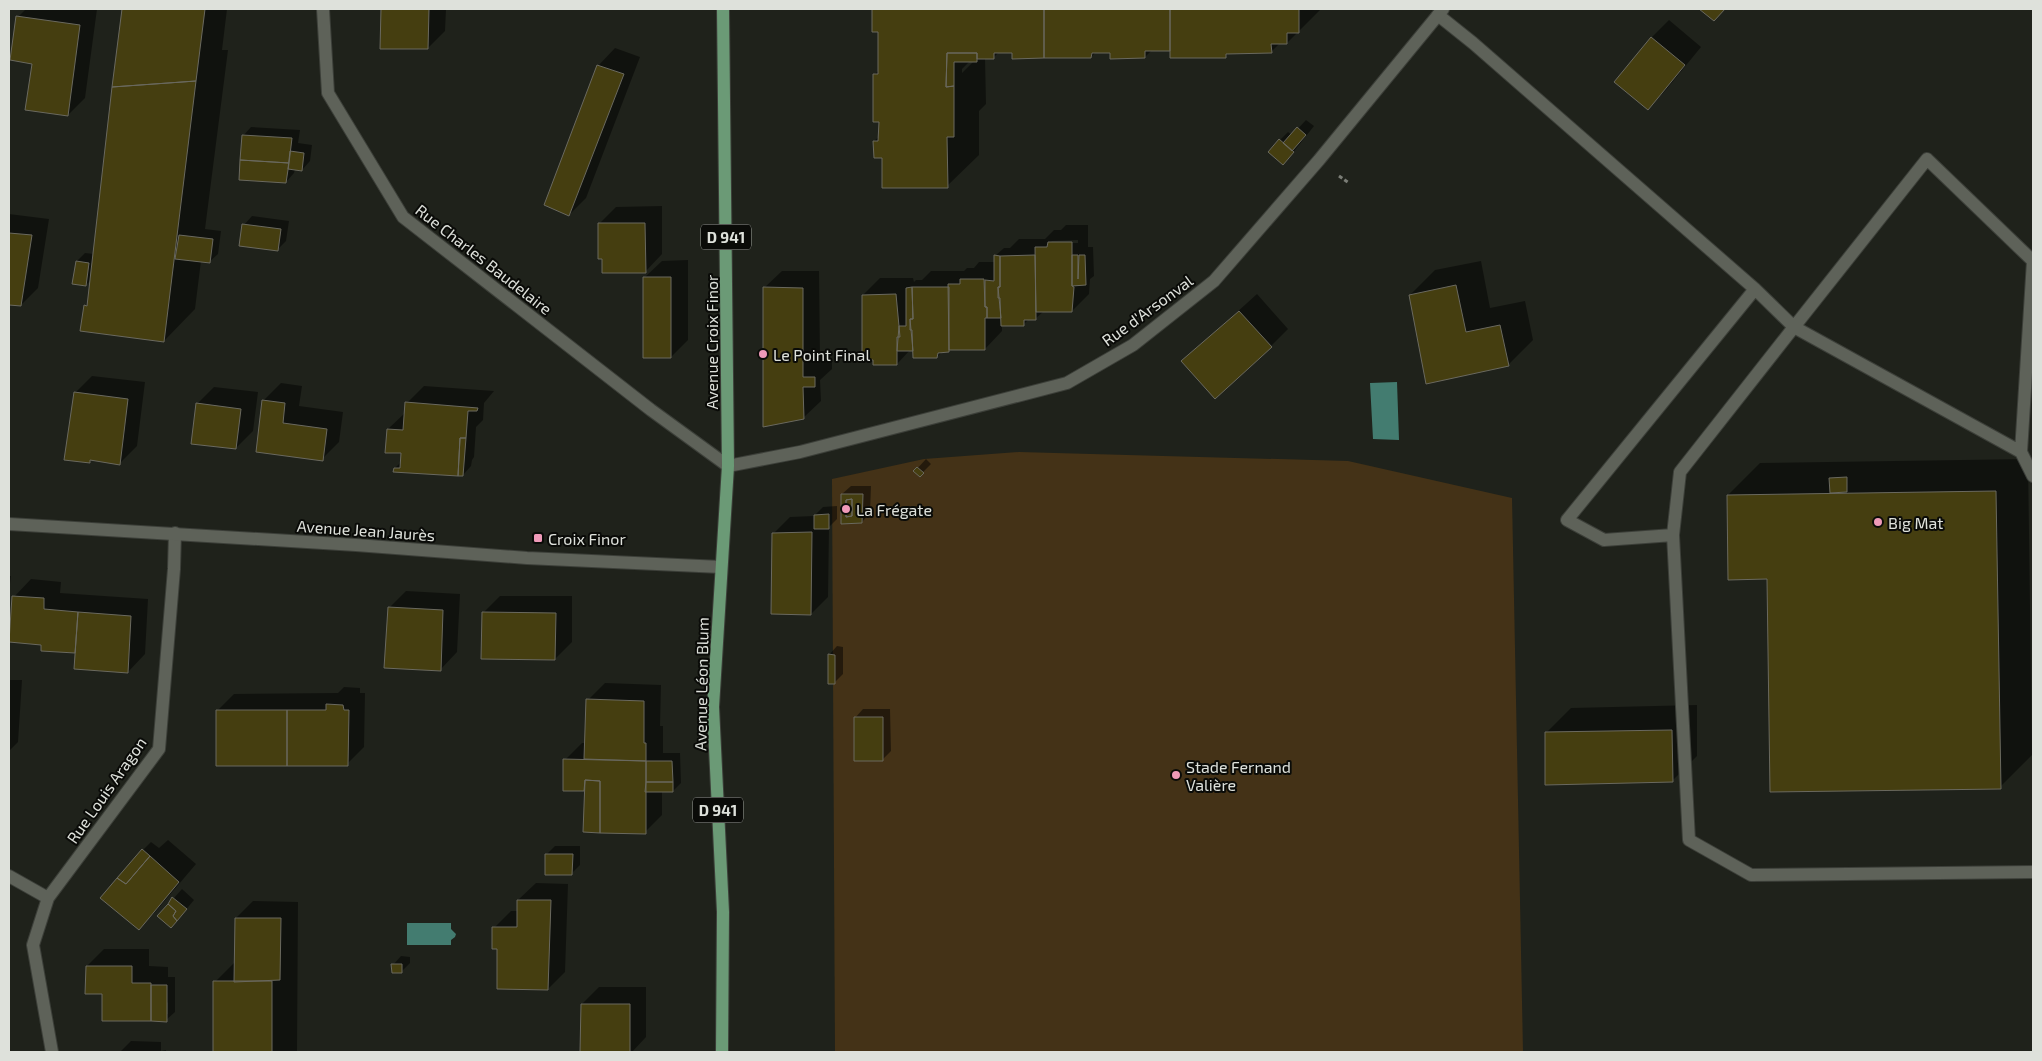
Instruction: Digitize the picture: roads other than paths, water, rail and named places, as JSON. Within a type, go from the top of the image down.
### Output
[{"type":"main road","name":"Avenue Croix Finor","points":[[722,9],[728,466]]},
{"type":"main road","name":"Avenue Léon Blum","points":[[722,1052],[723,912],[713,707],[728,466]]},
{"type":"street","name":"Rue Charles Baudelaire","points":[[323,9],[328,93],[403,217],[651,410],[728,466]]},
{"type":"street","name":"Rue d'Arsonval","points":[[728,466],[800,452],[1068,383],[1133,345],[1214,281],[1441,12]]},
{"type":"street","points":[[1441,12],[1473,43],[1755,289],[1794,327],[2021,452]]},
{"type":"street","points":[[2033,476],[2021,452],[2033,261],[1927,159],[1680,472],[1673,535],[1689,840],[1751,875],[2033,872]]},
{"type":"street","points":[[1673,535],[1604,540],[1567,520],[1755,289]]},
{"type":"street","name":"Avenue Jean Jaurès","points":[[9,524],[175,533],[527,558],[721,567]]},
{"type":"street","name":"Rue Louis Aragon","points":[[52,1052],[33,945],[48,898],[159,749],[174,569],[175,533]]},
{"type":"street","points":[[9,876],[48,898]]},
{"type":"water","points":[[1397,382],[1399,440],[1373,439],[1370,383]]},
{"type":"water","points":[[407,923],[451,923],[451,929],[456,934],[451,940],[451,945],[407,945]]},
{"type":"place","name":"Le Point Final","points":[[763,354]]},
{"type":"place","name":"La Frégate","points":[[846,509]]},
{"type":"place","name":"Big Mat","points":[[1878,522]]},
{"type":"place","name":"Croix Finor","points":[[538,538]]},
{"type":"place","name":"Stade Fernand Valière","points":[[1176,775]]}]
